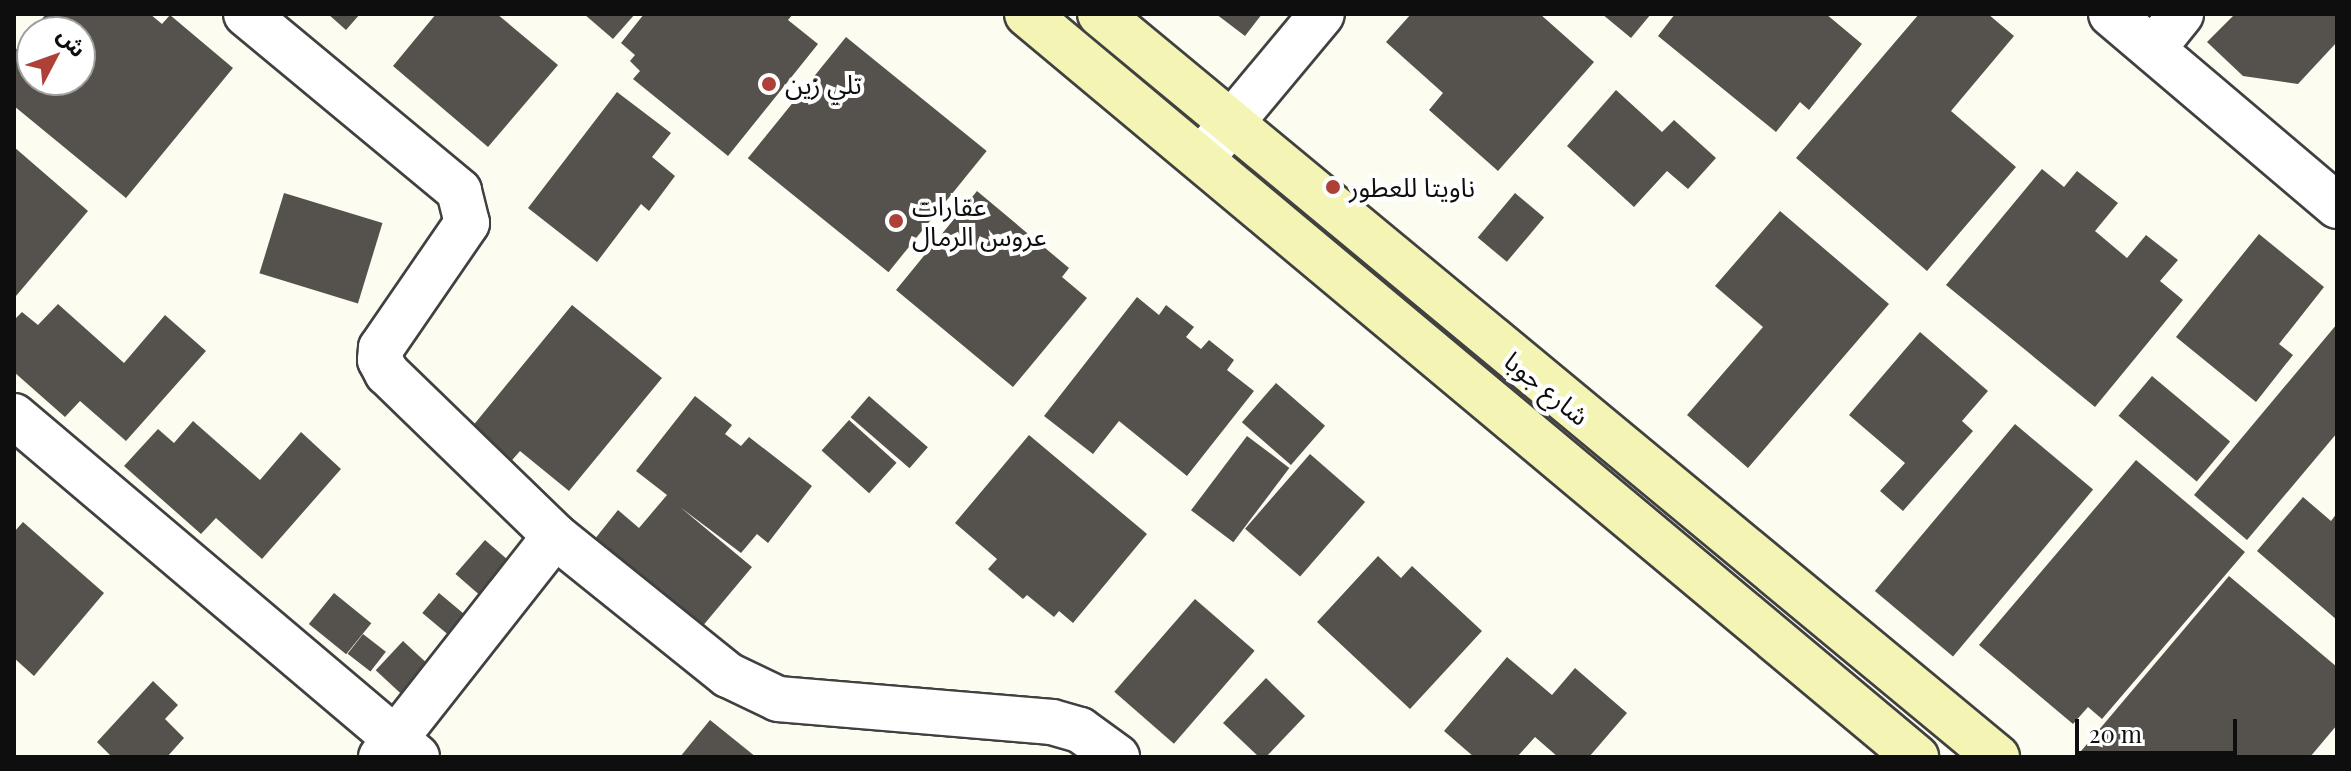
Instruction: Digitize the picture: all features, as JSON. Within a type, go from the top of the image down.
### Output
[{"type":"street","points":[[246,14],[459,191],[467,223],[381,348],[380,360],[387,373],[555,536],[728,675],[778,699],[1052,722],[1080,730],[1117,757]]},
{"type":"street","name":"شارع جوبا","points":[[1027,14],[1202,158],[1453,374],[1916,757]]},
{"type":"street","name":"شارع جوبا","points":[[1100,14],[1975,751]]},
{"type":"street","points":[[1202,158],[1322,14]]},
{"type":"street","points":[[2111,14],[2337,206]]},
{"type":"street","points":[[2153,49],[2181,14]]},
{"type":"street","points":[[14,416],[398,751],[555,536]]},
{"type":"building","points":[[46,14],[150,14],[162,24],[170,15],[233,68],[126,198],[14,106],[16,50],[16,96],[96,96],[96,16],[44,16]]},
{"type":"building","points":[[328,14],[360,14],[346,30]]},
{"type":"building","points":[[436,14],[497,14],[558,65],[488,147],[393,66]]},
{"type":"building","points":[[584,14],[635,14],[613,39]]},
{"type":"building","points":[[644,14],[793,14],[788,20],[818,44],[728,156],[633,79],[640,71],[630,61],[635,55],[621,43]]},
{"type":"building","points":[[1216,14],[1262,14],[1245,36]]},
{"type":"building","points":[[1411,14],[1540,14],[1594,62],[1498,171],[1429,110],[1443,93],[1386,42]]},
{"type":"building","points":[[1602,14],[1651,14],[1631,38]]},
{"type":"building","points":[[1675,14],[1826,14],[1862,44],[1809,110],[1800,102],[1776,132],[1658,36]]},
{"type":"building","points":[[1919,14],[1988,14],[2014,36],[1951,111],[2016,167],[1927,271],[1796,158]]},
{"type":"building","points":[[2235,14],[2337,14],[2337,42],[2298,84],[2243,76],[2207,42]]},
{"type":"building","points":[[846,37],[987,151],[888,272],[748,158]]},
{"type":"building","points":[[1616,90],[1662,132],[1674,120],[1716,158],[1688,189],[1667,171],[1634,207],[1567,146]]},
{"type":"building","points":[[617,92],[671,133],[652,157],[675,176],[649,211],[641,204],[597,262],[528,208]]},
{"type":"building","points":[[14,147],[88,211],[16,296],[14,295]]},
{"type":"building","points":[[2042,169],[2064,187],[2077,171],[2118,203],[2095,231],[2127,258],[2146,235],[2178,260],[2160,281],[2183,300],[2095,407],[1946,285]]},
{"type":"building","points":[[977,191],[1069,268],[1062,277],[1087,298],[1013,387],[896,290]]},
{"type":"building","points":[[284,193],[382,223],[358,303],[259,273]]},
{"type":"building","points":[[1515,193],[1544,217],[1507,262],[1478,237]]},
{"type":"building","points":[[1780,211],[1889,304],[1748,468],[1687,415],[1763,327],[1715,286]]},
{"type":"building","points":[[2259,234],[2324,287],[2279,344],[2293,355],[2256,402],[2176,337]]},
{"type":"building","points":[[1137,297],[1159,315],[1166,305],[1194,327],[1186,337],[1201,349],[1209,340],[1234,360],[1227,370],[1254,391],[1187,476],[1119,421],[1093,454],[1044,416]]},
{"type":"building","points":[[58,304],[124,363],[165,315],[206,351],[126,441],[80,401],[65,417],[14,372],[14,320],[22,312],[38,325]]},
{"type":"building","points":[[572,305],[662,378],[569,491],[520,451],[507,466],[467,433]]},
{"type":"building","points":[[2337,324],[2337,433],[2247,540],[2194,495]]},
{"type":"building","points":[[1920,332],[1988,391],[1962,421],[1973,431],[1903,511],[1880,491],[1905,463],[1849,415]]},
{"type":"building","points":[[2152,376],[2230,442],[2197,481],[2119,416]]},
{"type":"building","points":[[1276,383],[1325,426],[1291,465],[1242,422]]},
{"type":"building","points":[[695,396],[732,425],[725,434],[741,446],[749,437],[812,486],[768,543],[757,534],[741,553],[680,507],[752,567],[696,634],[590,545],[618,510],[639,528],[667,495],[636,471]]},
{"type":"building","points":[[869,396],[928,447],[909,468],[851,417]]},
{"type":"building","points":[[849,420],[897,463],[869,493],[822,450]]},
{"type":"building","points":[[193,421],[260,480],[301,432],[341,469],[262,559],[216,518],[201,534],[124,466],[158,429],[174,443]]},
{"type":"building","points":[[2015,424],[2093,490],[1953,657],[1875,591]]},
{"type":"building","points":[[1029,435],[1147,534],[1073,623],[1059,611],[1054,617],[1027,595],[1023,599],[988,569],[997,559],[955,523]]},
{"type":"building","points":[[1247,436],[1289,468],[1233,542],[1191,510]]},
{"type":"building","points":[[1310,454],[1365,502],[1300,577],[1245,529]]},
{"type":"building","points":[[2136,460],[2245,552],[2102,719],[2088,707],[2073,724],[1979,645]]},
{"type":"building","points":[[2303,497],[2331,521],[2337,513],[2337,620],[2257,551]]},
{"type":"building","points":[[23,522],[104,593],[34,676],[14,658],[14,532]]},
{"type":"building","points":[[485,540],[511,563],[482,597],[455,574]]},
{"type":"building","points":[[1378,556],[1401,578],[1412,566],[1482,631],[1410,709],[1317,622]]},
{"type":"building","points":[[2229,576],[2337,667],[2337,725],[2310,757],[2076,757]]},
{"type":"building","points":[[334,593],[371,623],[346,654],[309,624]]},
{"type":"building","points":[[439,593],[469,618],[452,638],[422,613]]},
{"type":"building","points":[[1195,599],[1255,651],[1174,744],[1114,692]]},
{"type":"building","points":[[363,634],[386,652],[370,672],[348,654]]},
{"type":"building","points":[[403,641],[429,665],[401,694],[376,670]]},
{"type":"building","points":[[1507,657],[1552,695],[1575,668],[1627,713],[1589,757],[1558,757],[1535,737],[1517,757],[1474,757],[1444,731]]},
{"type":"building","points":[[1266,678],[1305,716],[1266,757],[1259,757],[1223,723]]},
{"type":"building","points":[[153,681],[178,705],[165,719],[184,738],[167,757],[112,757],[97,742]]},
{"type":"building","points":[[710,720],[756,757],[680,757]]},
{"type":"place","name":"تلي زين","points":[[769,84]]},
{"type":"place","name":"ناويتا للعطور","points":[[1333,187]]},
{"type":"place","name":"عقارات عروس الرمال","points":[[896,221]]}]
